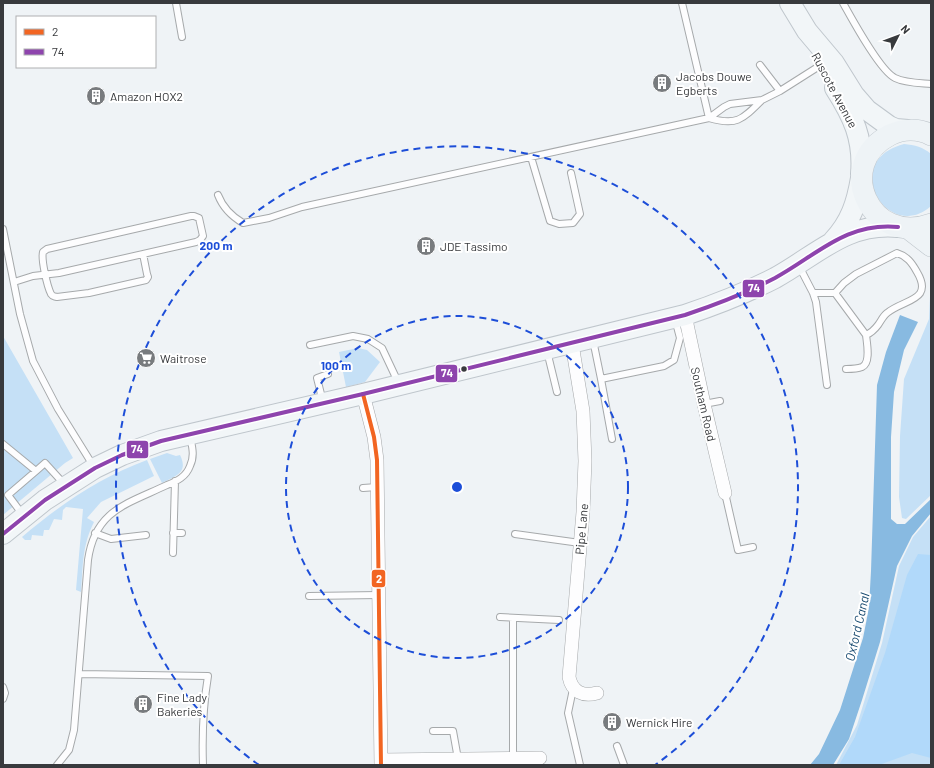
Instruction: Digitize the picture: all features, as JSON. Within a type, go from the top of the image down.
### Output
[{"type":"highway","points":[[924,133],[895,132],[882,139],[872,148],[865,160],[861,176],[863,191],[867,203],[875,214],[886,222],[904,228],[931,246]]},
{"type":"highway","points":[[904,228],[922,227],[931,224]]},
{"type":"main road","name":"Ruscote Avenue","points":[[790,3],[807,30],[834,63],[857,99],[867,110],[889,126],[896,129],[924,133]]},
{"type":"main road","name":"Ruscote Avenue","points":[[807,30],[821,65],[843,100],[854,122],[862,151],[861,176]]},
{"type":"main road","points":[[833,241],[842,231],[852,213],[861,176]]},
{"type":"main road","points":[[3,534],[66,486],[95,468],[142,447],[190,434],[572,344],[680,316],[713,306],[774,278],[833,241],[866,229],[881,226],[904,228]]},
{"type":"street","name":"Southam Road","points":[[680,316],[704,404],[725,493]]},
{"type":"street","name":"Pipe Lane","points":[[572,344],[580,391],[584,435],[585,486],[569,672],[570,681],[574,688]]},
{"type":"street","points":[[363,394],[375,446],[382,555],[379,595],[381,763],[540,758]]},
{"type":"street","points":[[574,688],[585,695],[597,693]]},
{"type":"lane","points":[[176,3],[182,37]]},
{"type":"lane","points":[[682,3],[709,118]]},
{"type":"lane","points":[[843,3],[880,64],[890,75],[900,80],[931,84]]},
{"type":"lane","points":[[760,65],[780,91]]},
{"type":"lane","points":[[709,118],[717,121],[730,122],[743,118],[762,100],[780,91],[821,65]]},
{"type":"lane","points":[[218,195],[222,205],[232,216],[243,223],[270,218],[302,207],[709,118],[730,104],[762,100]]},
{"type":"lane","points":[[531,157],[550,221],[559,224],[573,223],[580,214],[571,173]]},
{"type":"lane","points":[[14,282],[33,276],[46,275],[59,273],[200,240],[203,233],[200,218],[191,216],[47,249],[42,255],[46,275],[51,292],[57,297],[104,290],[146,280],[147,274],[142,254]]},
{"type":"lane","points":[[3,229],[20,314],[34,361],[58,409],[95,468]]},
{"type":"lane","points":[[813,293],[835,293],[844,283],[856,274],[894,254],[897,253],[903,255],[912,263],[921,279],[923,285],[922,292],[883,316],[878,325],[866,336]]},
{"type":"lane","points":[[798,264],[816,302],[827,385]]},
{"type":"lane","points":[[835,293],[866,336],[866,363],[861,367],[846,369]]},
{"type":"lane","points":[[601,380],[664,366],[674,360],[680,338],[680,316]]},
{"type":"lane","points":[[310,345],[354,336],[368,339],[382,348],[399,385]]},
{"type":"lane","points":[[592,339],[612,439]]},
{"type":"lane","points":[[546,350],[557,392]]},
{"type":"lane","points":[[323,403],[317,378],[328,374]]},
{"type":"lane","points":[[704,404],[720,401]]},
{"type":"lane","points":[[57,765],[69,750],[74,730],[80,674],[88,560],[95,533],[105,519],[122,506],[175,482],[185,475],[192,462],[193,451],[190,434]]},
{"type":"lane","points":[[3,444],[36,471]]},
{"type":"lane","points":[[24,517],[8,495],[45,463],[66,486]]},
{"type":"lane","points":[[173,553],[175,482]]},
{"type":"lane","points":[[363,488],[377,487]]},
{"type":"lane","points":[[725,493],[738,550],[753,547]]},
{"type":"lane","points":[[95,533],[111,540],[146,535]]},
{"type":"lane","points":[[173,533],[182,533]]},
{"type":"lane","points":[[515,534],[580,543]]},
{"type":"lane","points":[[309,596],[379,595]]},
{"type":"lane","points":[[500,617],[559,620]]},
{"type":"lane","points":[[513,618],[513,758]]},
{"type":"lane","points":[[80,674],[208,676],[204,700],[202,741],[203,765]]},
{"type":"lane","points":[[3,687],[5,693],[3,699]]},
{"type":"lane","points":[[574,688],[568,713],[580,765]]},
{"type":"lane","points":[[433,731],[453,731],[464,761]]},
{"type":"lane","points":[[617,746],[624,765]]},
{"type":"shaded area","points":[[904,144],[919,147],[931,154],[931,206],[915,215],[900,215],[886,208],[877,196],[872,182],[874,167],[884,153]]},
{"type":"shaded area","points":[[930,296],[931,495],[906,519],[902,518],[899,497],[900,436],[904,379],[929,319]]},
{"type":"shaded area","points":[[900,315],[918,322],[904,350],[894,392],[891,437],[891,519],[897,524],[905,524],[931,499],[931,513],[912,536],[897,566],[880,642],[849,739],[833,765],[810,765],[819,754],[840,710],[863,638],[866,623],[869,607],[871,571],[877,385],[886,352]]},
{"type":"shaded area","points":[[3,336],[73,458],[3,515]]},
{"type":"shaded area","points":[[358,348],[367,350],[380,362],[365,382],[346,387],[339,352]]},
{"type":"shaded area","points":[[167,453],[176,456],[180,455],[183,466],[182,470],[176,476],[162,483],[150,459]]},
{"type":"shaded area","points":[[147,460],[154,476],[101,502],[87,518],[94,522],[85,548],[81,592],[76,590],[83,509],[66,507],[63,510],[62,520],[54,519],[49,530],[44,530],[43,536],[32,535],[31,540],[25,540],[22,537],[81,493],[129,467]]},
{"type":"shaded area","points":[[931,516],[931,765],[836,765],[857,725],[882,643],[899,566],[913,537]]},
{"type":"shaded area","points":[[918,554],[931,555],[931,758],[912,753],[879,765],[839,765],[855,737],[885,653],[907,575]]},
{"type":"transit line","name":"74","points":[[3,534],[45,500],[95,468],[122,455],[161,441],[363,394],[685,315],[730,298],[775,278],[819,250],[847,235],[880,227],[898,227]]},
{"type":"transit line","name":"2","points":[[363,394],[374,437],[377,460],[381,765]]},
{"type":"place","name":"Jacobs Douwe Egberts","points":[[662,83]]},
{"type":"place","name":"Amazon HOX2","points":[[96,96]]},
{"type":"place","name":"JDE Tassimo","points":[[426,246]]},
{"type":"place","name":"Waitrose","points":[[146,358]]},
{"type":"place","name":"Fine Lady Bakeries","points":[[143,704]]},
{"type":"place","name":"Wernick Hire","points":[[612,722]]},
{"type":"water label","name":"Oxford Canal","points":[[857,627]]}]
